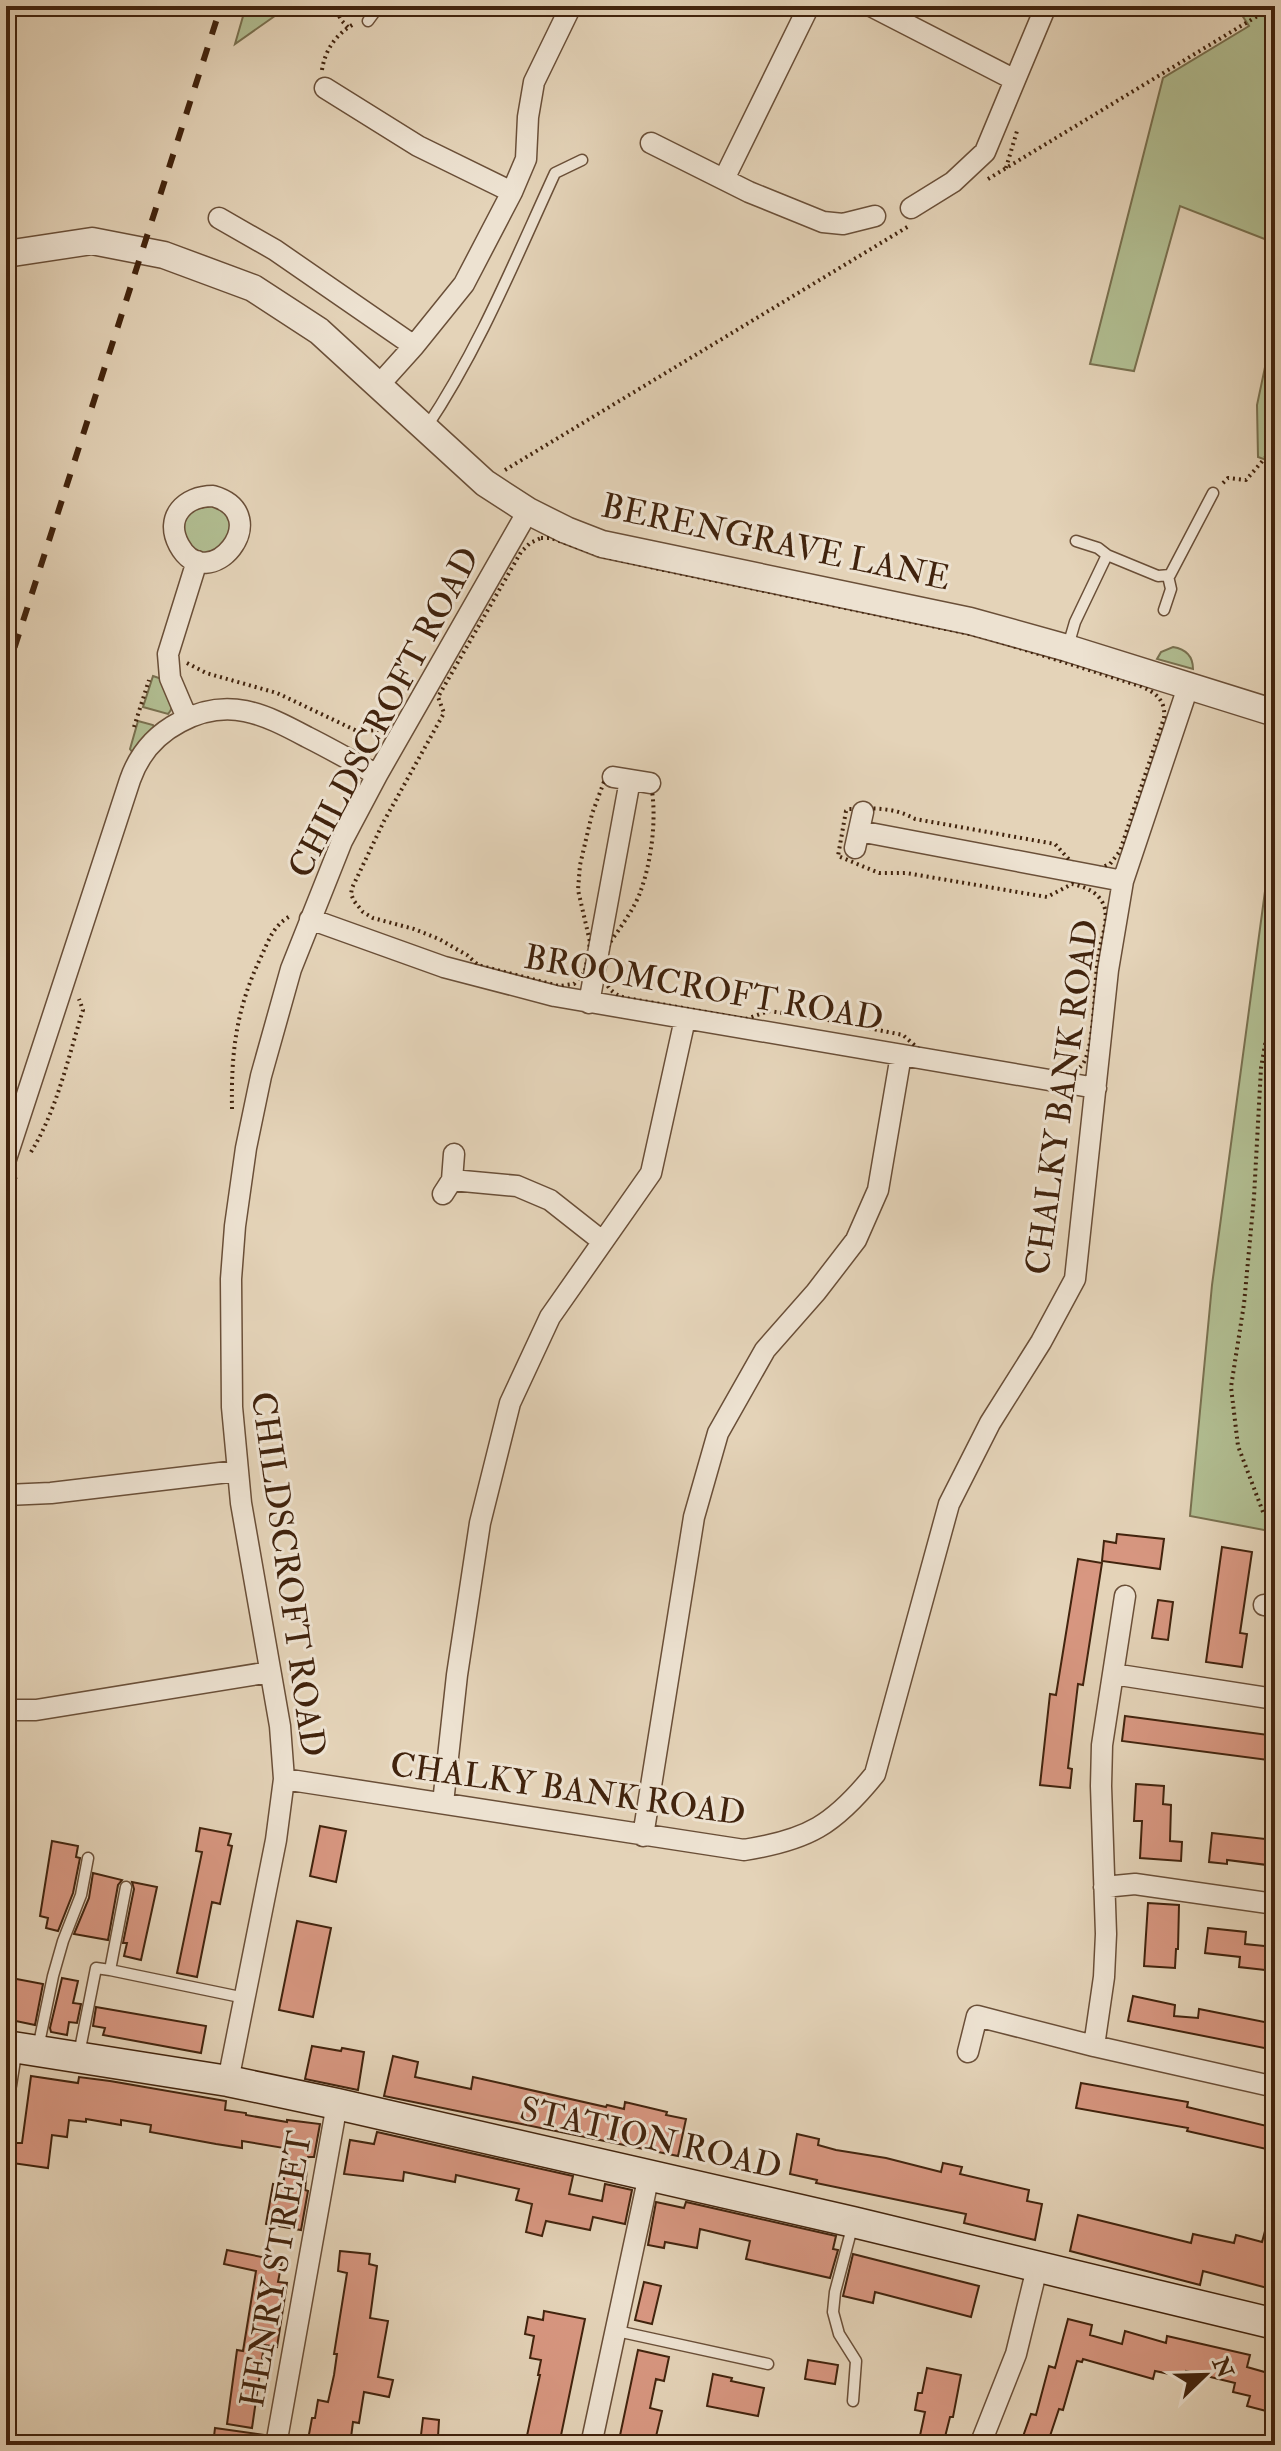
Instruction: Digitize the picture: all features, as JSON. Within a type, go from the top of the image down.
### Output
[{"type":"main road","name":"STATION ROAD","points":[[18,2047],[228,2081],[337,2104],[853,2222],[1275,2324]]},
{"type":"street","points":[[378,386],[464,284],[512,192],[526,159],[534,82],[571,6]]},
{"type":"street","points":[[724,179],[809,6]]},
{"type":"street","points":[[871,6],[1015,80]]},
{"type":"street","points":[[912,216],[985,152],[1046,6]]},
{"type":"street","points":[[325,88],[418,146],[512,192]]},
{"type":"street","points":[[651,143],[749,192],[826,223],[846,223],[875,216]]},
{"type":"street","points":[[219,218],[275,250],[414,346]]},
{"type":"street","name":"BERENGRAVE LANE","points":[[6,254],[92,241],[189,262],[253,288],[319,331],[485,483],[528,511],[602,544],[970,621],[1275,713]]},
{"type":"street","name":"CHILDSCROFT ROAD","points":[[228,2081],[282,1807],[284,1779],[280,1726],[237,1471],[232,1393],[230,1312],[233,1255],[252,1119],[291,969],[342,841],[528,511]]},
{"type":"street","points":[[187,718],[170,678],[168,654],[197,561]]},
{"type":"street","name":"CHALKY BANK ROAD","points":[[284,1779],[744,1850],[784,1844],[822,1827],[854,1800],[875,1774],[949,1504],[990,1423],[1041,1342],[1075,1279],[1108,970],[1123,881],[1188,687]]},
{"type":"street","points":[[14,1163],[134,768],[152,743],[187,718],[204,713],[227,709],[256,713],[377,775]]},
{"type":"street","points":[[589,1003],[624,780],[650,783]]},
{"type":"street","points":[[859,830],[1123,881]]},
{"type":"street","name":"BROOMCROFT ROAD","points":[[310,919],[444,967],[589,1003],[1096,1088]]},
{"type":"street","points":[[443,1803],[457,1675],[480,1523],[510,1403],[550,1317],[651,1173],[685,1019]]},
{"type":"street","points":[[643,1836],[694,1517],[718,1433],[765,1350],[856,1240],[878,1190],[901,1055]]},
{"type":"street","points":[[454,1154],[448,1187],[517,1186],[550,1200],[602,1241]]},
{"type":"street","points":[[6,1495],[35,1495],[237,1471]]},
{"type":"street","points":[[1094,2046],[1104,1977],[1106,1934],[1102,1745],[1125,1596]]},
{"type":"street","points":[[6,1710],[36,1710],[270,1672]]},
{"type":"street","points":[[1113,1674],[1275,1699]]},
{"type":"street","points":[[1104,1887],[1135,1884],[1275,1904]]},
{"type":"street","points":[[968,2052],[977,2016],[1275,2087]]},
{"type":"street","points":[[6,2085],[18,2047]]},
{"type":"street","name":"HENRY STREET","points":[[276,2445],[337,2104]]},
{"type":"street","points":[[591,2445],[649,2175]]},
{"type":"street","points":[[980,2445],[1016,2354],[1037,2268]]},
{"type":"lane","points":[[368,21],[379,6]]},
{"type":"lane","points":[[425,429],[451,390],[505,283],[555,173],[582,160]]},
{"type":"lane","points":[[1076,541],[1158,576],[1168,576],[1172,574],[1213,493]]},
{"type":"lane","points":[[1067,648],[1075,622],[1107,555]]},
{"type":"lane","points":[[1164,610],[1171,589],[1168,576]]},
{"type":"lane","points":[[18,2047],[53,1976],[81,1895],[88,1858]]},
{"type":"lane","points":[[110,1970],[126,1887]]},
{"type":"lane","points":[[79,2056],[96,1968],[245,1998]]},
{"type":"lane","points":[[853,2222],[833,2312],[839,2334],[856,2361],[853,2401]]},
{"type":"lane","points":[[617,2331],[768,2364]]},
{"type":"path","points":[[333,6],[348,27]]},
{"type":"path","points":[[979,184],[1274,6]]},
{"type":"path","points":[[325,88],[322,83],[323,63],[334,39],[348,27],[368,21]]},
{"type":"path","points":[[485,483],[912,216]]},
{"type":"path","points":[[1213,493],[1228,478],[1246,480],[1266,457]]},
{"type":"path","points":[[551,538],[602,556],[1000,642],[1146,688],[1157,696],[1164,709],[1164,718],[1120,851],[1113,862],[1102,868],[1090,870],[1075,866],[1055,844],[915,819],[896,810],[847,810],[838,855],[874,871],[906,873],[1047,897],[1072,884],[1089,889],[1099,897],[1105,912],[1089,1045],[1082,1065],[1064,1076],[921,1051],[903,1035],[828,1020],[773,1011],[746,1019],[626,998],[613,993],[603,975],[608,946],[641,892],[653,821],[652,786],[624,780],[605,779],[592,814],[578,884],[590,942],[585,971],[571,985],[559,986],[479,965],[439,939],[372,918],[359,909],[353,898],[352,888],[384,821],[444,713],[438,697],[521,552],[539,539],[551,538]]},
{"type":"path","points":[[181,659],[206,673],[282,695],[357,731],[386,731]]},
{"type":"path","points":[[134,727],[151,674]]},
{"type":"path","points":[[1263,1512],[1238,1446],[1231,1387],[1244,1304],[1261,1068],[1275,987]]},
{"type":"path","points":[[29,1155],[43,1131],[83,1010],[75,989]]},
{"type":"path","points":[[6,1193],[14,1163]]},
{"type":"green space","points":[[246,6],[289,6],[235,44]]},
{"type":"green space","points":[[1236,6],[1275,6],[1275,243],[1180,206],[1134,371],[1090,364],[1163,78],[1249,26]]},
{"type":"green space","points":[[1275,320],[1275,463],[1258,457],[1257,405]]},
{"type":"green space","points":[[202,502],[227,510],[234,535],[209,556],[186,546],[181,520]]},
{"type":"green space","points":[[1173,647],[1188,654],[1193,669],[1157,659],[1161,652]]},
{"type":"green space","points":[[153,676],[165,680],[172,702],[168,714],[143,707]]},
{"type":"green space","points":[[138,721],[153,725],[155,730],[133,753],[130,749]]},
{"type":"green space","points":[[1275,817],[1275,1532],[1190,1516],[1212,1285]]},
{"type":"building","points":[[1117,1534],[1164,1539],[1160,1569],[1102,1561],[1104,1541],[1116,1543]]},
{"type":"building","points":[[1222,1547],[1252,1552],[1240,1633],[1247,1634],[1242,1667],[1206,1662]]},
{"type":"building","points":[[1078,1559],[1102,1563],[1083,1685],[1078,1684],[1068,1768],[1072,1769],[1070,1788],[1040,1785],[1050,1694],[1056,1695]]},
{"type":"building","points":[[1158,1600],[1173,1602],[1168,1640],[1152,1638]]},
{"type":"building","points":[[1125,1716],[1275,1736],[1275,1761],[1122,1741]]},
{"type":"building","points":[[1136,1784],[1164,1786],[1163,1804],[1171,1805],[1170,1841],[1182,1842],[1181,1861],[1140,1858],[1142,1821],[1134,1821]]},
{"type":"building","points":[[320,1826],[346,1831],[336,1882],[310,1876]]},
{"type":"building","points":[[200,1828],[231,1834],[228,1845],[232,1846],[220,1904],[212,1902],[197,1977],[177,1973],[202,1852],[196,1851]]},
{"type":"building","points":[[1212,1833],[1275,1840],[1275,1866],[1227,1860],[1227,1864],[1209,1862]]},
{"type":"building","points":[[52,1841],[78,1846],[76,1857],[80,1858],[73,1893],[58,1931],[46,1928],[48,1918],[40,1916]]},
{"type":"building","points":[[93,1873],[122,1880],[118,1885],[108,1940],[74,1934],[89,1898]]},
{"type":"building","points":[[132,1882],[157,1887],[141,1960],[124,1956],[127,1943],[123,1943],[134,1889]]},
{"type":"building","points":[[1148,1903],[1179,1905],[1175,1968],[1144,1966]]},
{"type":"building","points":[[297,1921],[331,1928],[313,2017],[279,2010]]},
{"type":"building","points":[[1208,1928],[1246,1932],[1245,1944],[1275,1947],[1275,1971],[1239,1967],[1240,1957],[1205,1953]]},
{"type":"building","points":[[6,1977],[43,1984],[35,2025],[6,2019]]},
{"type":"building","points":[[62,1978],[78,1981],[73,2003],[81,2004],[77,2023],[69,2022],[67,2035],[51,2032],[50,2028]]},
{"type":"building","points":[[1133,1996],[1175,2005],[1174,2016],[1198,2018],[1199,2009],[1275,2024],[1275,2050],[1128,2021]]},
{"type":"building","points":[[96,2007],[206,2026],[201,2053],[103,2035],[105,2028],[93,2026]]},
{"type":"building","points":[[312,2046],[364,2052],[358,2090],[305,2079]]},
{"type":"building","points":[[393,2056],[418,2062],[415,2077],[471,2089],[473,2077],[606,2107],[624,2109],[625,2102],[667,2112],[666,2115],[686,2119],[678,2156],[384,2096]]},
{"type":"building","points":[[31,2076],[78,2083],[79,2077],[110,2081],[226,2101],[225,2110],[246,2115],[320,2124],[314,2157],[308,2157],[305,2190],[308,2191],[301,2230],[266,2224],[273,2184],[283,2186],[288,2152],[283,2152],[284,2148],[242,2141],[242,2148],[150,2132],[151,2125],[121,2120],[121,2125],[86,2119],[86,2122],[69,2120],[67,2137],[52,2135],[48,2168],[12,2163],[15,2143],[22,2143]]},
{"type":"building","points":[[1081,2083],[1188,2102],[1187,2107],[1275,2128],[1275,2151],[1187,2131],[1188,2128],[1076,2108]]},
{"type":"building","points":[[377,2132],[573,2176],[569,2194],[602,2201],[605,2184],[632,2190],[625,2224],[593,2217],[590,2230],[546,2221],[542,2236],[526,2232],[532,2204],[516,2200],[519,2189],[456,2175],[455,2182],[404,2172],[403,2181],[344,2174],[350,2140],[374,2144]]},
{"type":"building","points":[[797,2134],[819,2139],[818,2145],[836,2150],[886,2158],[941,2172],[943,2163],[962,2167],[960,2174],[1029,2190],[1027,2201],[1042,2204],[1035,2240],[964,2223],[966,2214],[816,2183],[817,2180],[790,2174]]},
{"type":"building","points":[[656,2202],[684,2208],[686,2202],[836,2236],[833,2249],[838,2250],[830,2278],[746,2259],[750,2241],[700,2229],[697,2248],[665,2242],[664,2248],[648,2245]]},
{"type":"building","points":[[1270,2213],[1275,2214],[1275,2290],[1203,2271],[1200,2285],[1070,2251],[1078,2215],[1191,2243],[1193,2234],[1234,2243],[1236,2235],[1262,2242]]},
{"type":"building","points":[[227,2250],[282,2261],[278,2282],[287,2283],[277,2347],[264,2345],[252,2428],[227,2424],[237,2350],[243,2351],[256,2271],[224,2264]]},
{"type":"building","points":[[340,2251],[370,2254],[369,2264],[377,2266],[370,2318],[388,2321],[378,2377],[393,2380],[389,2397],[364,2392],[359,2423],[353,2422],[350,2445],[307,2445],[318,2400],[328,2402],[334,2375],[337,2354],[334,2354],[347,2273],[338,2271]]},
{"type":"building","points":[[853,2254],[979,2286],[971,2317],[875,2292],[873,2303],[843,2296]]},
{"type":"building","points":[[644,2282],[661,2286],[652,2324],[635,2320]]},
{"type":"building","points":[[544,2311],[585,2319],[559,2445],[525,2445],[541,2360],[530,2358],[534,2336],[525,2334],[528,2317],[543,2320]]},
{"type":"building","points":[[1068,2319],[1092,2325],[1090,2335],[1122,2344],[1125,2331],[1166,2343],[1167,2336],[1250,2355],[1247,2367],[1275,2375],[1275,2394],[1270,2412],[1247,2406],[1250,2396],[1233,2392],[1235,2383],[1186,2371],[1184,2377],[1155,2371],[1153,2379],[1083,2359],[1082,2362],[1077,2361],[1063,2410],[1059,2409],[1047,2445],[1020,2445],[1031,2414],[1036,2415],[1049,2366],[1055,2368]]},
{"type":"building","points":[[638,2350],[669,2357],[664,2381],[656,2379],[650,2408],[662,2411],[654,2445],[618,2445]]},
{"type":"building","points":[[808,2360],[838,2365],[835,2384],[805,2379]]},
{"type":"building","points":[[927,2368],[961,2375],[953,2417],[950,2417],[943,2445],[918,2445],[925,2412],[915,2410]]},
{"type":"building","points":[[713,2374],[764,2388],[758,2416],[707,2406]]},
{"type":"building","points":[[423,2418],[439,2420],[438,2437],[421,2435]]},
{"type":"building","points":[[215,2428],[265,2435],[263,2445],[213,2445]]},
{"type":"railway","points":[[6,674],[221,6]]}]
